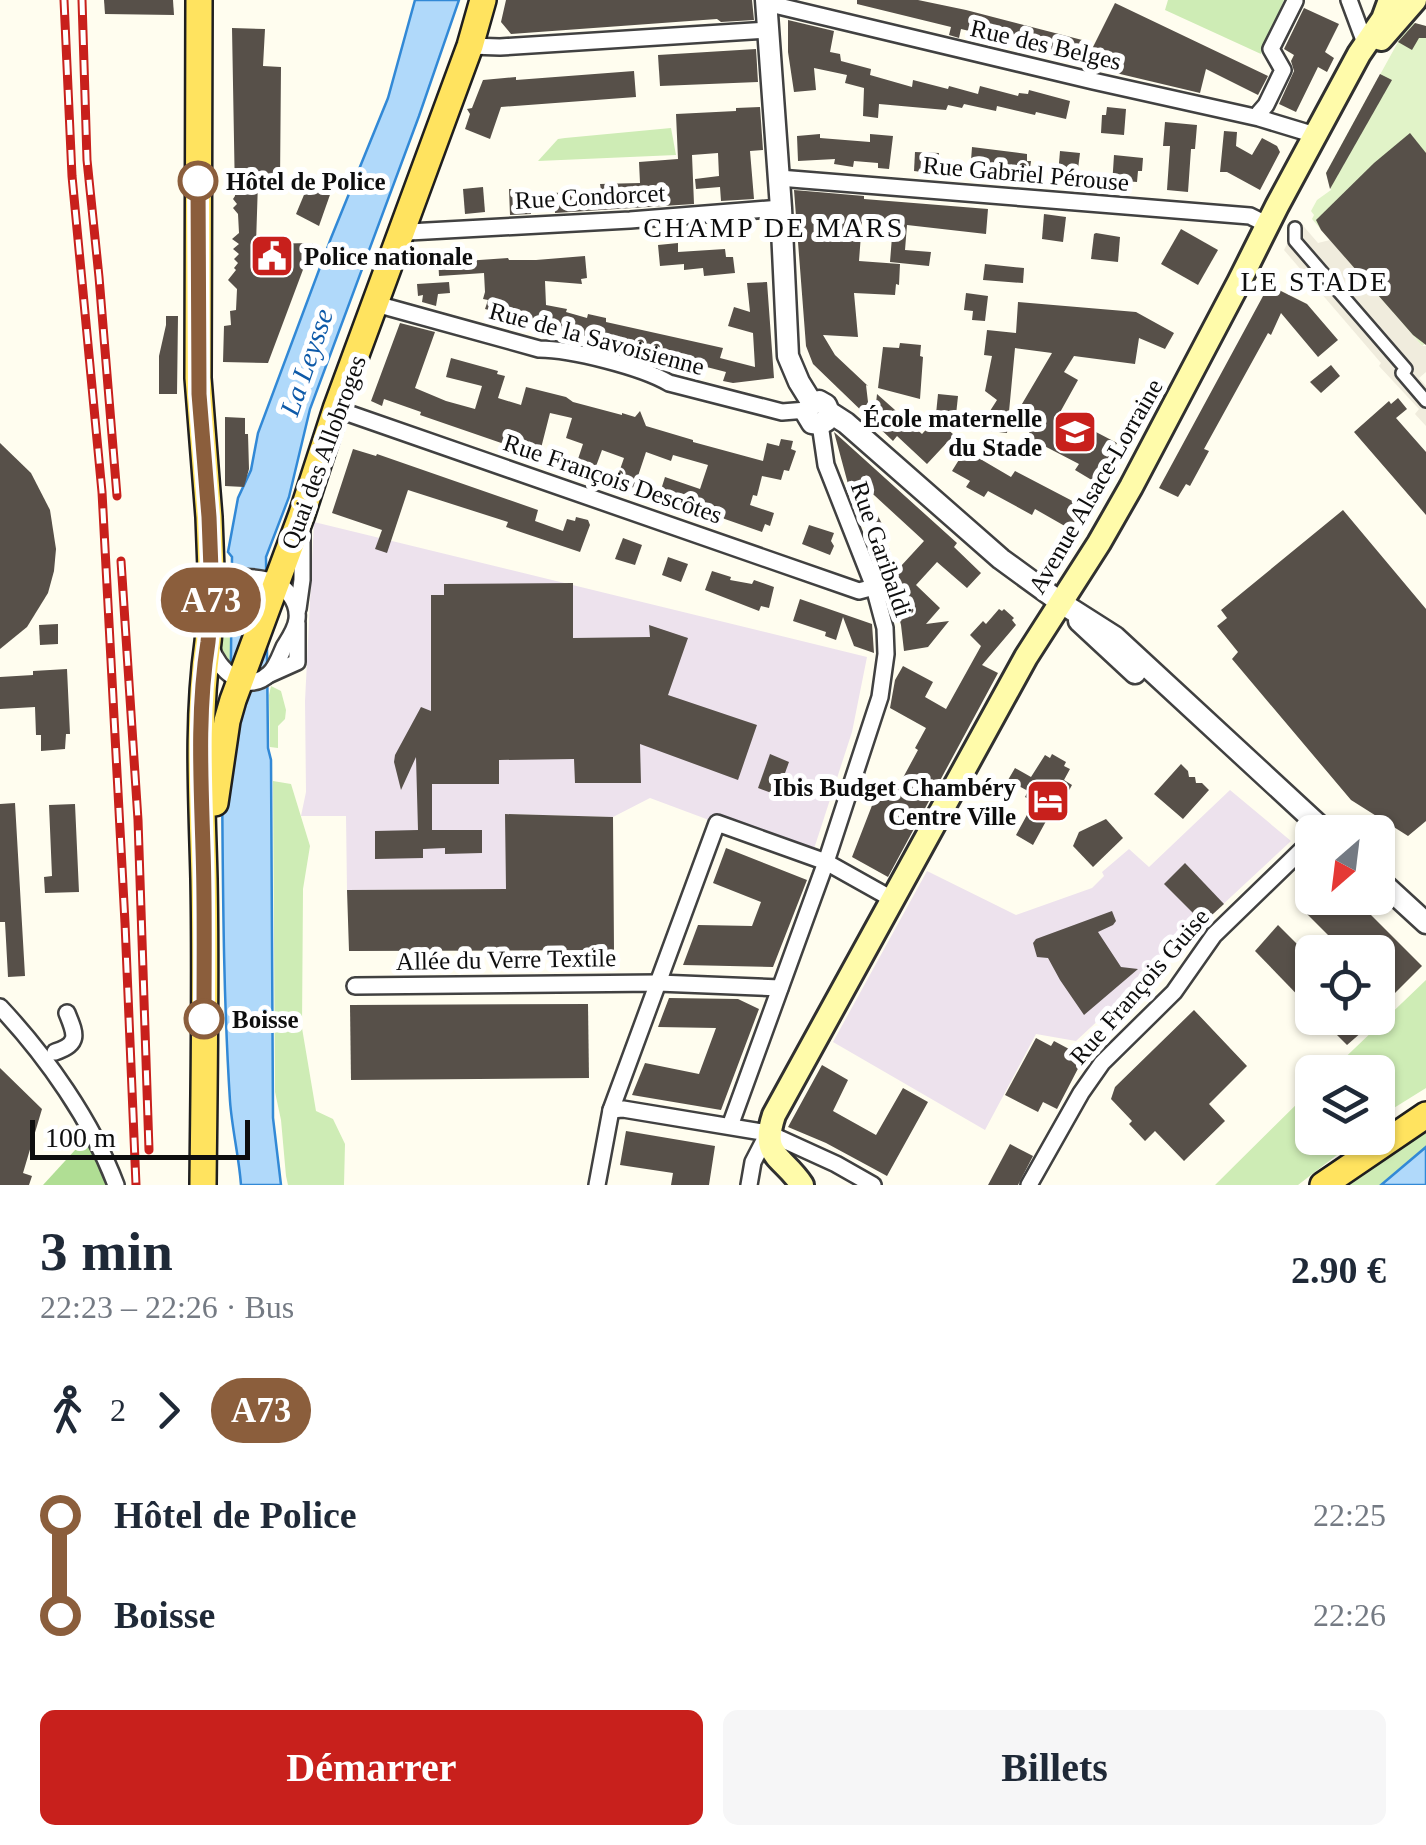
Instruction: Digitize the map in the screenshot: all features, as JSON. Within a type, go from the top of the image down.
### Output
[{"type":"main road","points":[[199,0],[198,378],[212,596],[200,728],[203,1185]]},
{"type":"main road","name":"Quai des Allobroges","points":[[204,913],[227,721],[256,679],[276,582],[484,0]]},
{"type":"main road","name":"Avenue Alsace-Lorraine","points":[[768,1133],[774,1115],[1026,657],[1130,487],[1390,0]]},
{"type":"main road","name":"Avenue Alsace-Lorraine","points":[[1336,97],[1415,0]]},
{"type":"main road","points":[[1347,1167],[1426,1096]]},
{"type":"main road","points":[[1323,1185],[1426,1115]]},
{"type":"main road","points":[[768,1133],[778,1158],[802,1185]]},
{"type":"street","points":[[1349,0],[1365,43]]},
{"type":"street","points":[[1259,113],[1283,70],[1271,49],[1295,1]]},
{"type":"street","points":[[766,2],[788,356],[817,412],[846,423],[1001,558],[1116,637],[1308,815]]},
{"type":"street","name":"Rue des Belges","points":[[766,2],[1259,118],[1315,135]]},
{"type":"street","points":[[470,46],[768,30]]},
{"type":"street","name":"Rue Gabriel Pérouse","points":[[779,178],[1250,216],[1268,225]]},
{"type":"street","name":"Rue Condorcet","points":[[403,228],[410,232],[781,208]]},
{"type":"street","points":[[1296,228],[1296,241],[1406,369],[1402,373],[1426,401]]},
{"type":"street","name":"Rue de la Savoisienne","points":[[376,304],[539,350],[559,350],[654,374],[669,383],[782,412],[817,412]]},
{"type":"street","name":"Rue François Descôtes","points":[[336,409],[859,590],[874,587]]},
{"type":"street","name":"Rue Garibaldi","points":[[730,1126],[826,862],[880,697],[886,654],[885,628],[874,587],[826,465],[817,412]]},
{"type":"street","points":[[208,638],[218,665],[226,673],[256,679],[297,618],[302,580],[302,514]]},
{"type":"street","points":[[212,596],[236,578],[276,582],[289,593],[297,618]]},
{"type":"street","points":[[1060,602],[1295,822]]},
{"type":"street","points":[[597,1185],[611,1110],[716,824],[826,862],[892,898]]},
{"type":"street","name":"Rue François Guise","points":[[1029,1185],[1080,1093],[1102,1063],[1174,992],[1214,935],[1295,855]]},
{"type":"street","points":[[1395,895],[1426,923]]},
{"type":"street","points":[[1395,910],[1426,938]]},
{"type":"street","name":"Allée du Verre Textile","points":[[355,986],[658,983],[780,988]]},
{"type":"street","points":[[0,1007],[52,1066],[116,1185]]},
{"type":"street","points":[[56,1052],[67,1049],[75,1037],[67,1013]]},
{"type":"street","points":[[36,1046],[76,1063]]},
{"type":"street","points":[[611,1110],[623,1108],[768,1133],[873,1185]]},
{"type":"street","points":[[749,1185],[753,1162],[768,1133]]},
{"type":"shaded area","points":[[1299,221],[1318,243],[1330,240],[1426,346],[1426,372],[1419,378],[1426,386],[1426,426],[1415,414],[1419,409],[1284,250]]},
{"type":"shaded area","points":[[314,522],[867,657],[852,732],[811,858],[650,798],[613,817],[506,814],[506,889],[347,890],[346,816],[301,816],[306,792],[305,701]]},
{"type":"shaded area","points":[[1230,790],[1291,841],[1076,1041],[1036,1034],[985,1130],[833,1042],[927,871],[1016,915],[1092,888],[1104,876],[1102,872],[1129,849],[1149,867]]},
{"type":"green space","points":[[1168,0],[1284,0],[1261,54],[1165,10]]},
{"type":"green space","points":[[1409,22],[1426,26],[1426,343],[1422,346],[1312,219],[1311,211],[1317,200],[1331,190],[1326,173]]},
{"type":"green space","points":[[671,128],[676,155],[538,161],[558,139]]},
{"type":"green space","points":[[235,586],[232,659],[226,663],[219,643],[219,613]]},
{"type":"green space","points":[[271,686],[281,691],[286,710],[285,719],[278,726],[278,748],[270,747]]},
{"type":"green space","points":[[273,781],[291,784],[310,846],[303,889],[302,1028],[316,1111],[333,1119],[345,1144],[344,1185],[288,1185],[286,1176],[275,1092]]},
{"type":"green space","points":[[1426,980],[1426,1088],[1395,1107],[1395,1055],[1348,1055],[1369,1035],[1395,1035],[1395,1010]]},
{"type":"green space","points":[[1295,1106],[1295,1155],[1337,1155],[1298,1185],[1215,1185]]},
{"type":"green space","points":[[1426,1121],[1426,1147],[1381,1185],[1345,1185],[1383,1155],[1395,1155],[1395,1145]]},
{"type":"green space","points":[[87,1137],[109,1185],[43,1185]]},
{"type":"water","name":"La Leysse","points":[[415,0],[459,0],[310,409],[289,497],[266,557],[273,1118],[281,1185],[241,1185],[230,1101],[224,938],[222,776],[230,748],[232,557],[228,552],[238,498],[251,470],[258,433],[388,98]]},
{"type":"water","points":[[1426,1147],[1426,1185],[1381,1185]]},
{"type":"building","points":[[104,0],[173,0],[174,15],[105,14]]},
{"type":"building","points":[[506,0],[752,0],[754,20],[717,19],[511,34],[501,22]]},
{"type":"building","points":[[857,0],[918,0],[966,10],[1090,42],[1090,53],[1115,3],[1268,76],[1258,95],[1206,69],[1200,93],[1099,69],[1099,62],[961,29],[959,38],[949,35],[951,27],[857,4]]},
{"type":"building","points":[[1304,8],[1339,24],[1325,52],[1334,58],[1327,72],[1318,67],[1296,112],[1279,104],[1294,71],[1294,55],[1284,49]]},
{"type":"building","points":[[788,20],[834,31],[830,52],[840,54],[841,61],[871,69],[870,75],[912,87],[913,80],[978,94],[980,86],[1018,96],[1028,94],[1029,90],[1070,101],[1066,119],[964,104],[962,108],[948,105],[946,110],[879,104],[878,118],[863,116],[864,88],[845,83],[847,75],[814,68],[816,90],[794,92]]},
{"type":"building","points":[[1415,23],[1426,26],[1426,38],[1419,38],[1412,50],[1398,42]]},
{"type":"building","points":[[232,28],[265,29],[263,66],[281,67],[280,182],[258,182],[256,244],[313,243],[268,363],[223,362],[224,326],[231,325],[230,311],[236,310],[237,289],[228,280],[236,270],[238,263],[234,259],[239,254],[233,249],[239,244],[232,239],[239,233],[238,214],[233,208],[237,204],[233,199]]},
{"type":"building","points":[[756,49],[758,82],[660,86],[658,55]]},
{"type":"building","points":[[634,71],[636,97],[501,107],[490,139],[465,129],[470,114],[467,109],[472,108],[483,80]]},
{"type":"building","points":[[1380,74],[1392,80],[1330,189],[1326,173]]},
{"type":"building","points":[[760,107],[763,150],[750,151],[754,199],[721,201],[720,187],[696,189],[695,179],[719,176],[718,153],[692,155],[694,204],[555,213],[554,193],[601,190],[600,184],[640,183],[639,162],[678,159],[676,114]]},
{"type":"building","points":[[1107,107],[1126,109],[1124,135],[1101,133],[1102,115],[1106,115]]},
{"type":"building","points":[[1165,122],[1197,125],[1188,192],[1167,190],[1170,146],[1163,146]]},
{"type":"building","points":[[1224,131],[1237,132],[1236,146],[1252,155],[1262,138],[1277,146],[1280,152],[1260,190],[1220,172]]},
{"type":"building","points":[[1410,133],[1426,153],[1426,345],[1413,335],[1316,220]]},
{"type":"building","points":[[820,134],[820,138],[870,142],[870,134],[893,136],[889,169],[878,168],[878,163],[854,161],[853,167],[834,164],[835,159],[798,161],[797,136]]},
{"type":"building","points":[[972,147],[1027,154],[1027,161],[1031,161],[1029,176],[970,174]]},
{"type":"building","points":[[1060,151],[1080,153],[1077,177],[1058,175]]},
{"type":"building","points":[[915,152],[939,153],[938,174],[914,171]]},
{"type":"building","points":[[1114,155],[1143,158],[1137,182],[1125,181],[1125,187],[1112,186]]},
{"type":"building","points":[[483,187],[485,212],[465,214],[463,189]]},
{"type":"building","points":[[332,189],[319,226],[296,214],[306,190]]},
{"type":"building","points":[[509,189],[529,194],[531,214],[510,215]]},
{"type":"building","points":[[794,190],[988,209],[986,234],[907,225],[905,250],[931,252],[929,266],[890,262],[893,224],[862,221],[859,261],[900,264],[899,285],[896,284],[895,295],[854,293],[858,337],[823,335],[835,355],[868,386],[870,419],[813,364],[806,346]]},
{"type":"building","points":[[1044,214],[1066,217],[1063,242],[1042,239]]},
{"type":"building","points":[[1181,229],[1218,250],[1198,285],[1161,264]]},
{"type":"building","points":[[1096,233],[1120,237],[1118,262],[1091,259]]},
{"type":"building","points":[[678,243],[678,252],[725,249],[726,257],[733,257],[735,273],[704,276],[703,268],[684,270],[684,264],[660,266],[658,245]]},
{"type":"building","points":[[465,254],[465,261],[585,256],[587,278],[581,279],[582,284],[545,281],[546,305],[723,348],[720,358],[755,367],[753,333],[728,326],[734,307],[750,312],[747,283],[767,282],[774,378],[723,381],[726,372],[485,309],[488,300],[483,299],[484,273],[439,276],[438,256]]},
{"type":"building","points":[[985,264],[1024,268],[1023,283],[983,280]]},
{"type":"building","points":[[449,282],[450,293],[438,294],[436,306],[422,302],[423,295],[418,296],[417,284]]},
{"type":"building","points":[[1269,285],[1307,304],[1338,340],[1318,357],[1281,313],[1204,449],[1209,451],[1190,486],[1186,484],[1178,497],[1159,488]]},
{"type":"building","points":[[966,293],[988,296],[985,321],[972,320],[973,311],[964,310]]},
{"type":"building","points":[[1018,302],[1136,312],[1174,333],[1165,349],[1139,338],[1135,364],[1074,356],[1064,372],[1078,380],[1058,416],[1094,436],[1096,432],[1117,443],[1095,482],[1075,470],[1079,464],[1027,437],[1037,418],[1019,409],[1052,353],[1015,348],[1007,433],[982,430],[997,400],[985,391],[992,356],[984,355],[987,330],[1016,333]]},
{"type":"building","points":[[166,316],[178,316],[177,394],[159,394],[159,356]]},
{"type":"building","points":[[400,323],[435,332],[415,388],[446,401],[475,409],[482,386],[446,377],[451,358],[498,371],[497,374],[505,376],[498,398],[521,405],[526,387],[622,415],[635,417],[640,411],[646,426],[763,461],[767,443],[779,446],[781,439],[793,441],[791,449],[796,451],[789,471],[784,470],[781,480],[762,476],[757,496],[753,495],[750,505],[774,513],[770,526],[765,524],[762,532],[659,496],[665,477],[700,489],[708,465],[673,455],[671,461],[646,452],[634,488],[616,481],[624,458],[602,450],[595,469],[577,462],[583,444],[566,438],[572,418],[550,413],[539,456],[384,399],[382,406],[371,401]]},
{"type":"building","points":[[900,343],[921,345],[920,399],[878,388],[883,347],[899,348]]},
{"type":"building","points":[[1331,365],[1340,376],[1321,393],[1310,382]]},
{"type":"building","points":[[877,394],[922,434],[936,419],[954,435],[927,464],[897,436],[893,441],[874,423]]},
{"type":"building","points":[[938,394],[958,396],[956,415],[936,414]]},
{"type":"building","points":[[1398,398],[1407,409],[1396,418],[1426,452],[1426,515],[1354,432],[1389,401],[1391,404]]},
{"type":"building","points":[[225,417],[245,418],[249,469],[244,487],[225,486]]},
{"type":"building","points":[[834,432],[957,543],[954,547],[981,573],[967,588],[937,562],[916,585],[940,608],[926,624],[949,621],[928,647],[904,651],[889,579],[924,541],[862,484],[890,540],[887,542],[894,563],[887,566],[848,484]]},
{"type":"building","points":[[0,443],[31,473],[50,510],[56,549],[48,593],[27,627],[0,649]]},
{"type":"building","points":[[353,449],[538,510],[535,521],[563,531],[567,519],[588,520],[590,525],[580,552],[506,527],[508,522],[408,490],[387,553],[375,549],[382,530],[332,513]]},
{"type":"building","points":[[965,450],[1011,477],[1015,471],[1084,507],[1070,529],[1035,509],[1032,515],[988,491],[984,497],[966,487],[970,481],[952,471]]},
{"type":"building","points":[[1343,510],[1426,609],[1426,821],[1408,836],[1395,828],[1395,815],[1375,815],[1351,800],[1232,659],[1238,652],[1217,626],[1227,618],[1221,610]]},
{"type":"building","points":[[809,525],[834,533],[830,555],[802,544]]},
{"type":"building","points":[[623,538],[642,545],[635,565],[615,559]]},
{"type":"building","points":[[668,557],[688,564],[681,582],[662,575]]},
{"type":"building","points":[[712,571],[731,577],[730,580],[752,584],[754,580],[774,587],[769,608],[761,606],[759,611],[705,590]]},
{"type":"building","points":[[573,583],[573,638],[650,637],[649,625],[688,638],[668,695],[757,725],[738,780],[640,744],[641,783],[575,783],[574,759],[499,760],[499,784],[432,784],[432,830],[482,830],[482,853],[445,854],[445,848],[423,849],[423,858],[375,859],[375,831],[418,830],[416,757],[401,790],[394,762],[421,707],[431,711],[431,595],[444,595],[444,584]]},
{"type":"building","points":[[800,599],[872,624],[874,653],[854,646],[843,617],[836,640],[825,636],[826,632],[793,621]]},
{"type":"building","points":[[999,609],[1014,618],[1016,625],[982,665],[998,673],[888,877],[852,857],[878,790],[892,798],[926,728],[890,708],[895,680],[903,666],[933,682],[925,697],[946,709],[981,646],[970,635]]},
{"type":"building","points":[[58,624],[58,644],[40,645],[39,625]]},
{"type":"building","points":[[67,669],[70,734],[66,734],[65,749],[41,751],[35,707],[0,709],[0,677]]},
{"type":"building","points":[[770,754],[789,762],[777,795],[758,788]]},
{"type":"building","name":"Ibis Budget Chambéry Centre Ville","points":[[1052,754],[1066,762],[1064,766],[1070,769],[1064,780],[1072,785],[1033,845],[1016,835],[1034,802],[1025,797],[1028,791],[1008,780],[1015,768],[1031,777],[1045,755],[1050,758]]},
{"type":"building","points":[[1181,764],[1189,777],[1195,777],[1196,783],[1209,790],[1183,819],[1154,794]]},
{"type":"building","points":[[15,803],[25,976],[8,977],[5,922],[0,922],[0,804]]},
{"type":"building","points":[[75,804],[79,892],[45,893],[44,877],[52,876],[49,805]]},
{"type":"building","points":[[505,814],[613,817],[614,950],[349,951],[347,890],[506,889]]},
{"type":"building","points":[[1106,819],[1123,838],[1093,867],[1073,846],[1079,832]]},
{"type":"building","points":[[726,848],[807,880],[773,967],[683,965],[698,925],[752,926],[761,902],[713,883]]},
{"type":"building","points":[[1185,863],[1224,904],[1203,923],[1164,884]]},
{"type":"building","points":[[1112,911],[1116,921],[1098,932],[1121,967],[1138,969],[1084,1015],[1048,958],[1037,957],[1033,943]]},
{"type":"building","points":[[1308,915],[1371,915],[1391,935],[1328,935]]},
{"type":"building","points":[[1278,925],[1295,942],[1295,992],[1255,951]]},
{"type":"building","points":[[1395,939],[1422,966],[1395,993]]},
{"type":"building","points":[[669,998],[738,999],[759,1009],[721,1110],[632,1095],[645,1063],[699,1074],[716,1028],[658,1027]]},
{"type":"building","points":[[588,1004],[589,1078],[351,1080],[350,1005]]},
{"type":"building","points":[[1194,1010],[1247,1066],[1209,1104],[1225,1121],[1184,1161],[1155,1131],[1145,1141],[1111,1099],[1115,1087]]},
{"type":"building","points":[[1337,1035],[1358,1035],[1347,1045]]},
{"type":"building","points":[[1036,1038],[1051,1046],[1054,1041],[1084,1057],[1057,1109],[1043,1102],[1038,1112],[1005,1095]]},
{"type":"building","points":[[822,1065],[848,1080],[833,1111],[876,1135],[903,1088],[928,1102],[887,1176],[788,1127]]},
{"type":"building","points":[[0,1068],[42,1109],[23,1173],[32,1176],[29,1185],[0,1185]]},
{"type":"building","points":[[626,1131],[715,1146],[709,1185],[671,1185],[673,1173],[620,1165]]},
{"type":"building","points":[[1010,1144],[1033,1156],[1018,1185],[988,1185]]},
{"type":"railway","points":[[64,0],[72,176],[102,492],[136,1185]]},
{"type":"railway","points":[[82,0],[87,160],[117,496]]},
{"type":"railway","points":[[121,561],[138,820],[149,1150]]},
{"type":"bus line","name":"A73","points":[[198,181],[199,394],[212,596],[200,728],[204,1019]]},
{"type":"place","name":"Hôtel de Police","points":[[198,181]]},
{"type":"place","name":"Police nationale","points":[[272,256]]},
{"type":"place","name":"École maternelle du Stade","points":[[1075,432]]},
{"type":"place","name":"Ibis Budget Chambéry Centre Ville","points":[[1048,801]]},
{"type":"place","name":"Boisse","points":[[204,1019]]},
{"type":"district","name":"CHAMP DE MARS","points":[[774,227]]},
{"type":"district","name":"LE STADE","points":[[1315,281]]}]
